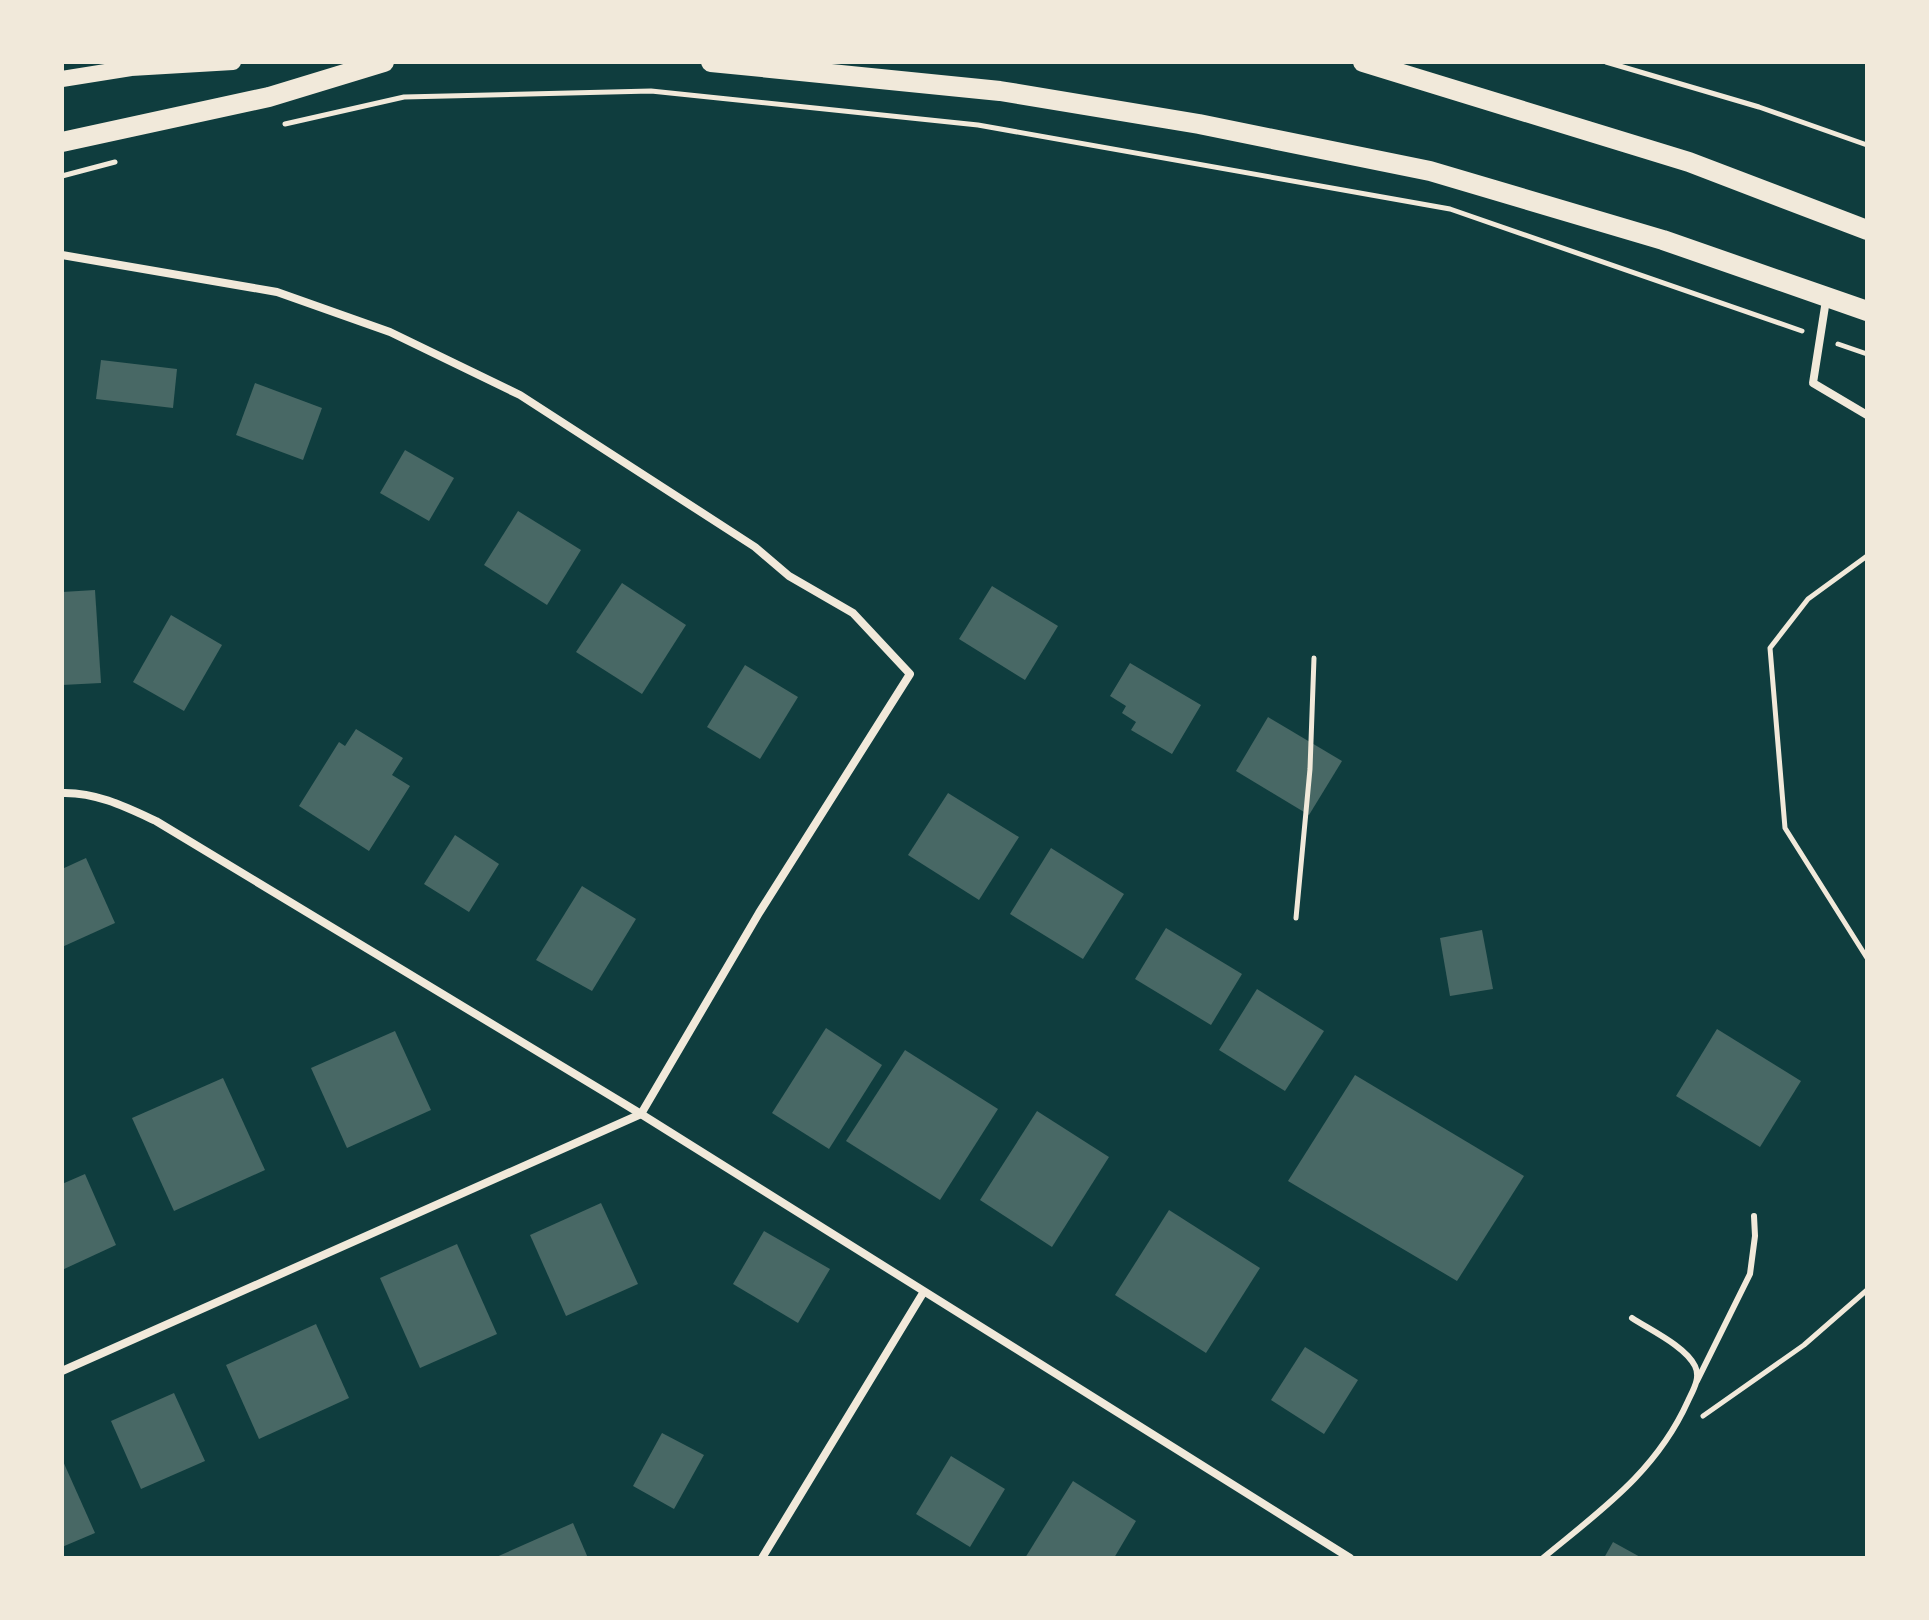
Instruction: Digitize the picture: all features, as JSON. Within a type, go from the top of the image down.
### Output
[{"type":"main road","points":[[62,79],[131,68],[233,62]]},
{"type":"main road","points":[[62,142],[269,97],[384,62]]},
{"type":"main road","points":[[711,62],[1000,91],[1199,124],[1430,171],[1663,240],[1867,311]]},
{"type":"main road","points":[[1363,62],[1689,162],[1867,230]]},
{"type":"street","points":[[62,255],[277,292],[390,332],[520,395],[755,547],[789,576],[853,613],[910,674],[759,913],[641,1114],[62,1371]]},
{"type":"street","points":[[1826,297],[1813,383],[1867,415]]},
{"type":"street","points":[[62,793],[89,795],[120,804],[156,821],[641,1114],[1350,1558]]},
{"type":"street","points":[[762,1558],[923,1293]]},
{"type":"lane","points":[[1543,1558],[1652,1463],[1670,1437],[1750,1274],[1754,1216]]},
{"type":"lane","points":[[1632,1318],[1675,1345],[1695,1366],[1697,1381]]},
{"type":"path","points":[[1606,62],[1759,107],[1867,145]]},
{"type":"path","points":[[281,124],[404,97],[651,91],[978,125],[1450,209],[1807,333]]},
{"type":"path","points":[[62,176],[128,159]]},
{"type":"path","points":[[1837,343],[1867,354]]},
{"type":"path","points":[[1867,556],[1808,599],[1770,648],[1785,828],[1867,958]]},
{"type":"path","points":[[1296,918],[1310,769],[1314,658]]},
{"type":"path","points":[[1670,1437],[1717,1408],[1804,1345],[1867,1290]]},
{"type":"building","points":[[101,360],[177,369],[173,408],[96,399]]},
{"type":"building","points":[[255,383],[322,408],[303,460],[236,435]]},
{"type":"building","points":[[405,450],[454,478],[429,521],[380,493]]},
{"type":"building","points":[[518,511],[581,550],[547,605],[484,565]]},
{"type":"building","points":[[622,583],[686,625],[642,694],[576,652]]},
{"type":"building","points":[[992,586],[1058,626],[1025,680],[959,639]]},
{"type":"building","points":[[95,590],[101,683],[62,685],[62,592]]},
{"type":"building","points":[[171,615],[222,645],[184,711],[133,682]]},
{"type":"building","points":[[1130,663],[1201,705],[1172,754],[1131,730],[1136,722],[1122,713],[1126,706],[1110,696]]},
{"type":"building","points":[[745,665],[798,697],[760,759],[707,727]]},
{"type":"building","points":[[1268,717],[1342,761],[1309,815],[1236,771]]},
{"type":"building","points":[[356,729],[403,758],[392,775],[410,786],[369,851],[299,806],[339,742],[345,746]]},
{"type":"building","points":[[948,793],[1019,837],[979,900],[908,855]]},
{"type":"building","points":[[455,835],[499,864],[469,912],[424,884]]},
{"type":"building","points":[[1051,848],[1124,894],[1083,959],[1010,914]]},
{"type":"building","points":[[86,858],[115,923],[62,947],[62,869]]},
{"type":"building","points":[[582,886],[636,919],[592,991],[536,960]]},
{"type":"building","points":[[1166,928],[1242,974],[1211,1025],[1135,979]]},
{"type":"building","points":[[1482,930],[1493,989],[1450,996],[1440,938]]},
{"type":"building","points":[[1257,989],[1324,1031],[1285,1091],[1219,1050]]},
{"type":"building","points":[[826,1028],[882,1065],[829,1149],[772,1113]]},
{"type":"building","points":[[1717,1029],[1801,1081],[1760,1147],[1676,1096]]},
{"type":"building","points":[[395,1031],[431,1110],[347,1148],[311,1068]]},
{"type":"building","points":[[905,1050],[998,1109],[940,1200],[846,1141]]},
{"type":"building","points":[[1355,1075],[1524,1176],[1457,1281],[1288,1181]]},
{"type":"building","points":[[223,1078],[265,1170],[174,1211],[132,1118]]},
{"type":"building","points":[[1037,1111],[1109,1157],[1052,1247],[980,1200]]},
{"type":"building","points":[[85,1174],[116,1245],[62,1270],[62,1184]]},
{"type":"building","points":[[601,1203],[638,1284],[566,1316],[530,1235]]},
{"type":"building","points":[[1169,1210],[1260,1268],[1206,1353],[1115,1295]]},
{"type":"building","points":[[764,1231],[830,1269],[798,1323],[733,1284]]},
{"type":"building","points":[[457,1244],[497,1334],[420,1368],[380,1278]]},
{"type":"building","points":[[316,1324],[349,1398],[259,1439],[226,1365]]},
{"type":"building","points":[[1305,1347],[1358,1380],[1324,1434],[1271,1400]]},
{"type":"building","points":[[174,1393],[205,1461],[141,1489],[111,1421]]},
{"type":"building","points":[[662,1433],[704,1455],[674,1509],[633,1486]]},
{"type":"building","points":[[951,1456],[1005,1489],[970,1547],[916,1514]]},
{"type":"building","points":[[62,1459],[95,1533],[62,1547]]},
{"type":"building","points":[[1073,1481],[1136,1521],[1114,1558],[1025,1558]]},
{"type":"building","points":[[573,1523],[588,1558],[494,1558]]},
{"type":"building","points":[[1613,1542],[1642,1558],[1604,1558]]}]
